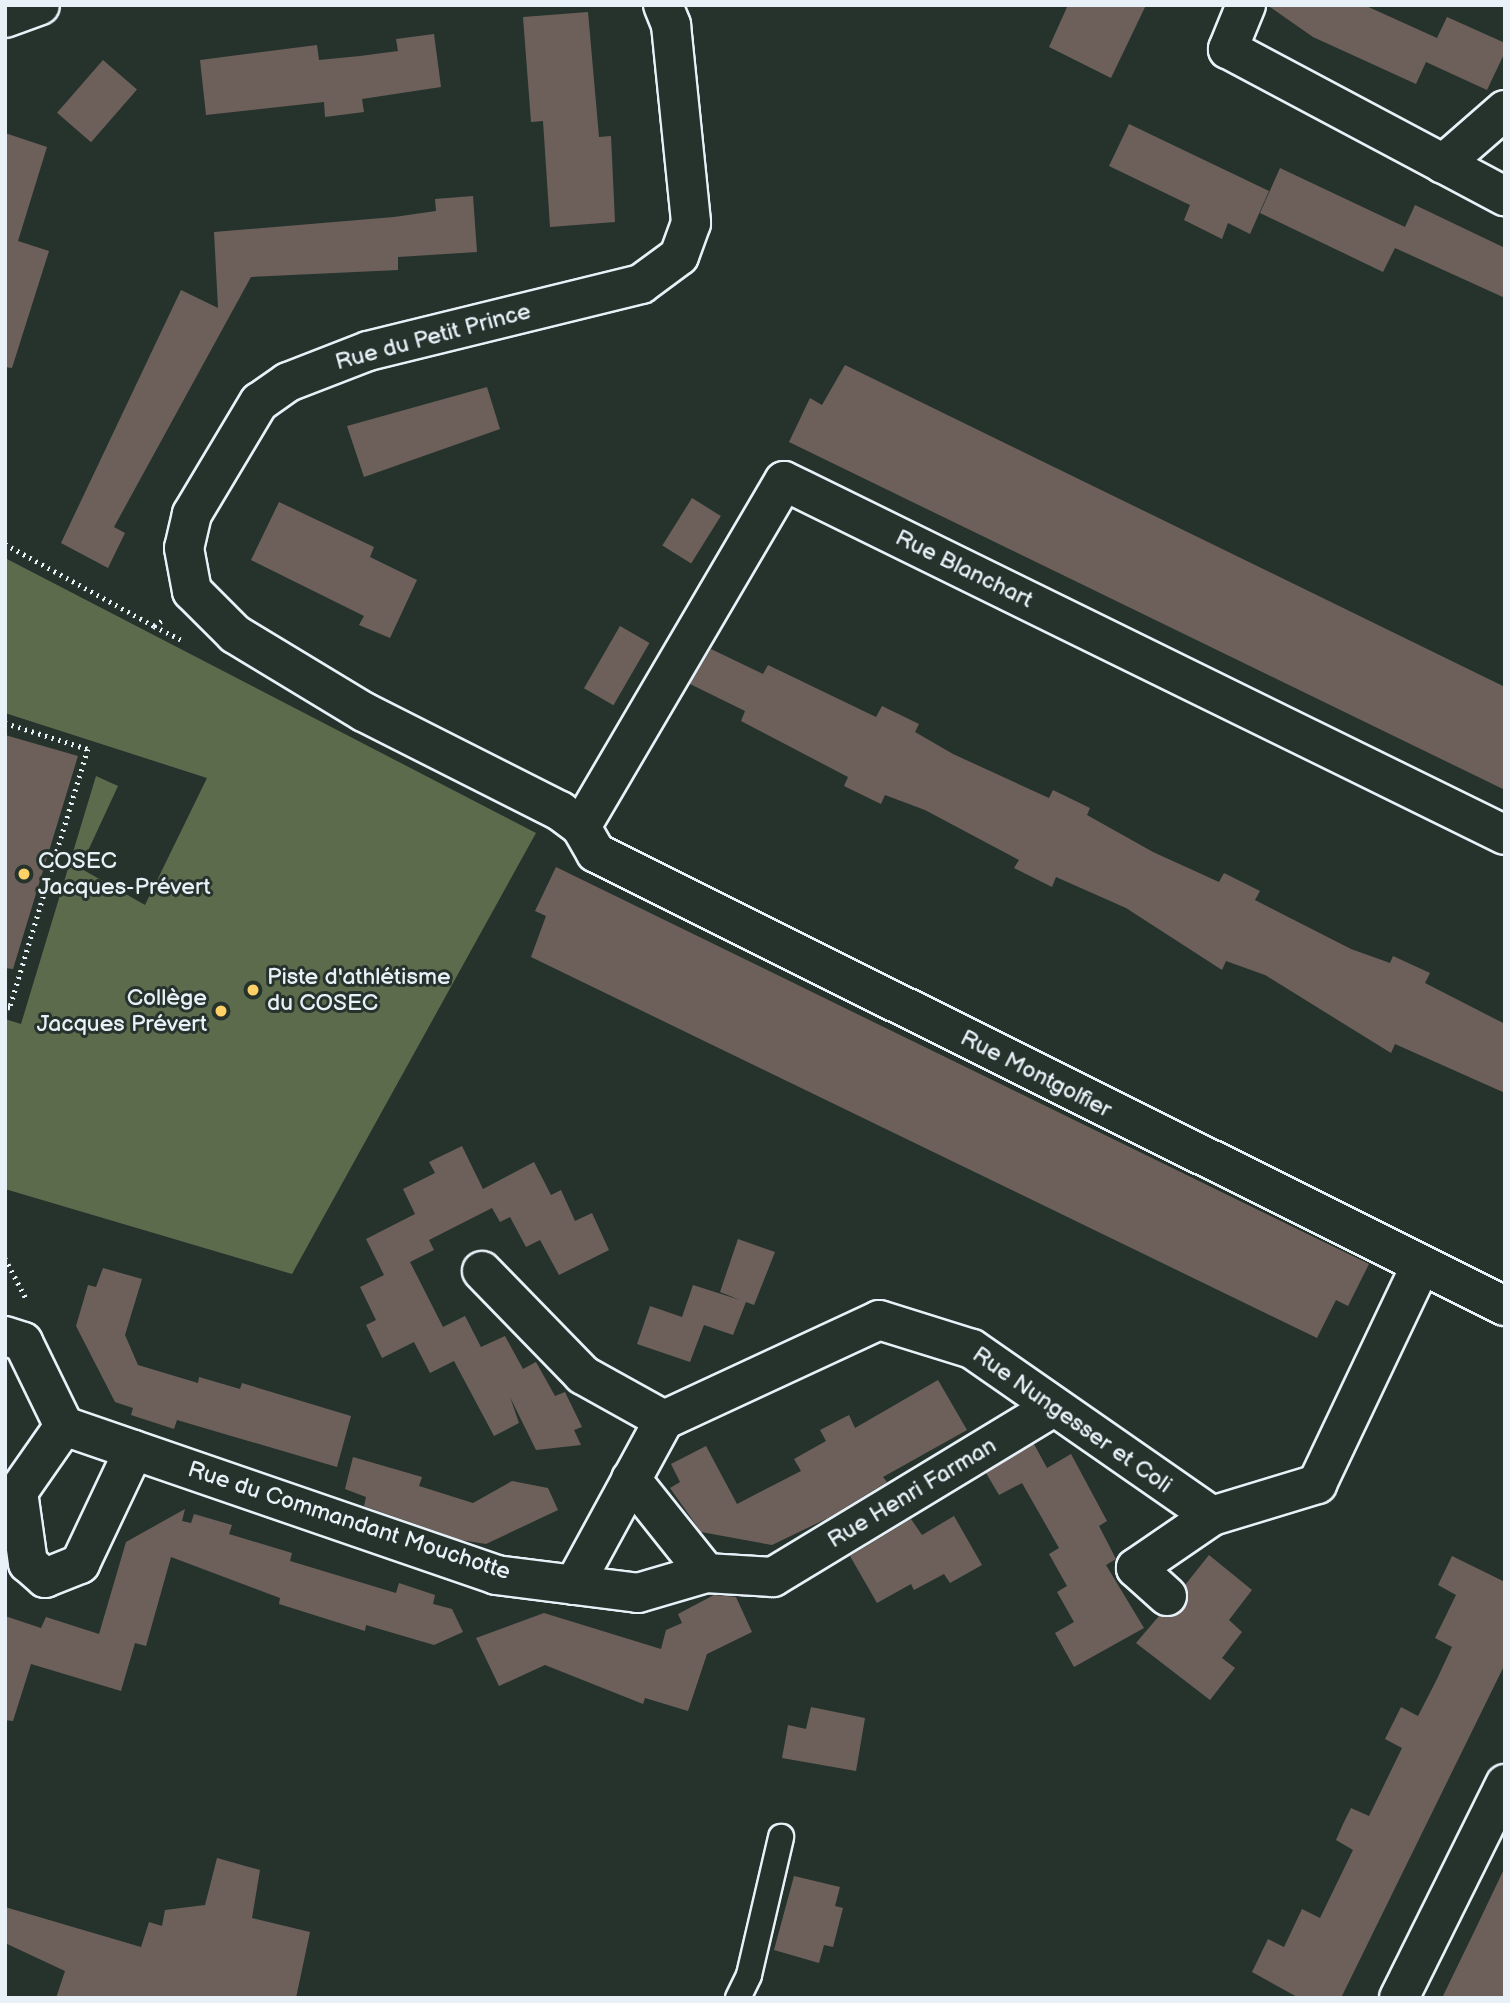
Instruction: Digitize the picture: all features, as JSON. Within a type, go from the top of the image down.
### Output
[{"type":"street","points":[[5,19],[40,5]]},
{"type":"street","name":"Rue du Petit Prince","points":[[192,591],[184,548],[192,514],[259,402],[288,382],[368,351],[642,285],[679,256],[691,223],[671,25],[663,5]]},
{"type":"street","points":[[1245,5],[1228,50],[1505,196]]},
{"type":"street","points":[[1443,163],[1505,110]]},
{"type":"street","name":"Rue Blanchart","points":[[581,827],[784,481],[1505,835]]},
{"type":"street","points":[[192,591],[234,634],[364,712],[581,827]]},
{"type":"street","name":"Rue Montgolfier","points":[[581,827],[596,853],[1420,1267],[1505,1306]]},
{"type":"street","points":[[1167,1597],[1136,1568],[1212,1516],[1317,1485],[1420,1267]]},
{"type":"street","points":[[482,1271],[583,1375],[664,1420],[574,1585]]},
{"type":"street","name":"Rue Nungesser et Coli","points":[[664,1420],[879,1320],[972,1349],[1050,1409],[1212,1516]]},
{"type":"street","points":[[5,1336],[23,1342],[64,1426],[18,1492],[17,1565],[45,1578],[80,1564],[134,1450]]},
{"type":"street","name":"Rue Henri Farman","points":[[773,1577],[1050,1409]]},
{"type":"street","name":"Rue du Commandant Mouchotte","points":[[64,1426],[496,1575],[638,1593],[706,1573],[773,1577]]},
{"type":"street","points":[[632,1479],[706,1573]]},
{"type":"street","points":[[1399,1998],[1505,1784]]},
{"type":"lane","points":[[738,1998],[749,1975],[781,1837]]},
{"type":"path","points":[[5,544],[154,626],[192,591]]},
{"type":"path","points":[[5,723],[88,750],[10,1009],[5,1007]]},
{"type":"green space","name":"Piste d'athlétisme du COSEC","points":[[5,558],[536,833],[292,1274],[5,1189],[5,1019],[21,1024],[96,776],[118,786],[80,868],[145,905],[207,778],[5,713]]},
{"type":"building","points":[[1068,5],[1146,5],[1111,78],[1049,47]]},
{"type":"building","points":[[1267,5],[1364,5],[1437,38],[1447,17],[1505,43],[1505,52],[1487,90],[1426,62],[1416,84],[1313,37]]},
{"type":"building","points":[[588,12],[599,137],[611,136],[615,222],[550,227],[543,121],[531,122],[523,17]]},
{"type":"building","points":[[434,34],[441,87],[362,99],[364,112],[325,117],[324,102],[206,115],[200,60],[317,45],[319,60],[360,56],[398,51],[396,39]]},
{"type":"building","points":[[103,60],[137,90],[91,142],[57,113]]},
{"type":"building","points":[[1129,124],[1269,191],[1250,234],[1228,223],[1222,239],[1184,220],[1190,205],[1109,166]]},
{"type":"building","points":[[5,133],[47,147],[18,241],[49,251],[12,368],[5,367]]},
{"type":"building","points":[[1280,168],[1405,227],[1415,205],[1505,248],[1505,298],[1395,248],[1383,272],[1260,213]]},
{"type":"building","points":[[473,196],[477,252],[398,257],[398,270],[251,277],[114,527],[125,533],[108,568],[61,543],[181,290],[218,308],[214,232],[394,217],[436,211],[435,199]]},
{"type":"building","points":[[845,365],[1505,687],[1505,790],[789,442],[810,398],[822,405]]},
{"type":"building","points":[[487,387],[500,429],[364,477],[347,426]]},
{"type":"building","points":[[692,498],[721,516],[691,564],[662,545]]},
{"type":"building","points":[[279,502],[374,547],[370,557],[417,580],[390,638],[359,625],[364,616],[251,560]]},
{"type":"building","points":[[620,626],[649,643],[613,705],[584,688]]},
{"type":"building","points":[[711,649],[763,674],[768,665],[876,717],[882,706],[919,724],[915,732],[953,754],[1049,798],[1053,790],[1090,808],[1087,815],[1153,852],[1219,882],[1224,873],[1260,891],[1255,900],[1351,949],[1390,963],[1393,956],[1430,973],[1425,983],[1505,1024],[1505,1093],[1395,1044],[1391,1053],[1265,975],[1226,961],[1222,970],[1126,908],[1056,877],[1052,887],[1014,868],[1019,860],[925,810],[885,795],[881,804],[844,786],[848,777],[741,721],[745,711],[690,684]]},
{"type":"building","name":"COSEC Jacques-Prévert","points":[[5,735],[78,756],[13,969],[5,968]]},
{"type":"building","points":[[556,867],[1369,1264],[1348,1306],[1336,1300],[1317,1338],[531,957],[546,916],[535,911]]},
{"type":"building","points":[[462,1146],[483,1189],[534,1162],[551,1195],[561,1190],[575,1221],[592,1213],[609,1250],[559,1275],[540,1240],[526,1247],[510,1217],[500,1222],[492,1208],[429,1240],[434,1250],[410,1262],[443,1327],[465,1316],[481,1347],[505,1336],[523,1369],[536,1362],[555,1396],[565,1392],[582,1427],[574,1430],[581,1445],[536,1450],[510,1397],[519,1423],[494,1436],[454,1361],[430,1373],[414,1342],[382,1358],[366,1325],[376,1320],[360,1287],[384,1275],[366,1239],[415,1214],[403,1189],[435,1173],[429,1162]]},
{"type":"building","points":[[738,1239],[775,1252],[754,1305],[746,1302],[733,1335],[704,1325],[690,1362],[637,1344],[650,1306],[682,1317],[693,1285],[740,1300],[720,1292]]},
{"type":"building","points":[[103,1268],[142,1279],[125,1335],[138,1365],[198,1383],[199,1377],[240,1389],[242,1383],[351,1416],[337,1467],[177,1420],[174,1429],[131,1415],[133,1408],[115,1402],[76,1326],[88,1285],[96,1287]]},
{"type":"building","points":[[938,1380],[967,1430],[883,1477],[887,1482],[828,1518],[772,1545],[701,1532],[670,1488],[680,1482],[671,1464],[706,1446],[737,1504],[801,1471],[794,1459],[826,1441],[820,1430],[849,1415],[855,1428]]},
{"type":"building","points":[[1034,1444],[1047,1468],[1071,1454],[1107,1521],[1099,1526],[1116,1559],[1106,1565],[1144,1628],[1074,1667],[1055,1633],[1074,1622],[1057,1592],[1067,1586],[1049,1554],[1059,1548],[1022,1483],[999,1495],[986,1473]]},
{"type":"building","points":[[353,1457],[422,1477],[419,1486],[473,1503],[512,1481],[548,1488],[558,1510],[486,1544],[461,1540],[364,1506],[366,1497],[345,1489]]},
{"type":"building","points":[[185,1509],[182,1521],[191,1523],[194,1514],[232,1525],[229,1534],[292,1553],[290,1561],[396,1593],[399,1583],[435,1595],[433,1604],[452,1609],[463,1632],[434,1645],[366,1625],[365,1631],[279,1604],[280,1598],[171,1557],[146,1646],[135,1643],[121,1691],[31,1664],[13,1721],[5,1720],[5,1616],[41,1628],[46,1617],[99,1634],[126,1542]]},
{"type":"building","points":[[954,1516],[982,1565],[950,1583],[944,1574],[914,1590],[911,1584],[877,1603],[850,1556],[911,1519],[922,1535]]},
{"type":"building","points":[[1209,1555],[1252,1590],[1229,1620],[1242,1632],[1222,1658],[1235,1668],[1210,1700],[1136,1643],[1159,1616],[1184,1610],[1185,1585]]},
{"type":"building","points":[[1452,1556],[1505,1582],[1505,1664],[1341,1998],[1299,1998],[1252,1972],[1268,1939],[1284,1947],[1302,1909],[1320,1918],[1353,1850],[1336,1840],[1343,1824],[1351,1808],[1369,1816],[1402,1748],[1385,1739],[1401,1707],[1418,1716],[1436,1681],[1452,1647],[1435,1638],[1456,1595],[1438,1585]]},
{"type":"building","points":[[714,1595],[736,1597],[752,1632],[707,1654],[688,1711],[645,1698],[643,1704],[545,1665],[499,1686],[476,1638],[544,1613],[661,1649],[666,1630],[682,1623],[678,1614]]},
{"type":"building","points":[[811,1707],[865,1718],[856,1771],[782,1758],[788,1725],[806,1729]]},
{"type":"building","points":[[217,1858],[260,1870],[252,1918],[310,1932],[296,1998],[56,1998],[65,1971],[5,1943],[5,1907],[141,1947],[149,1922],[162,1926],[165,1910],[205,1905]]},
{"type":"building","points":[[1505,1867],[1505,1998],[1442,1998],[1475,1930]]},
{"type":"building","points":[[794,1876],[840,1887],[835,1906],[843,1908],[833,1947],[824,1945],[819,1963],[774,1950]]},
{"type":"place","name":"COSEC Jacques-Prévert","points":[[24,874]]},
{"type":"place","name":"Piste d'athlétisme du COSEC","points":[[253,990]]},
{"type":"place","name":"Collège Jacques Prévert","points":[[221,1011]]}]
